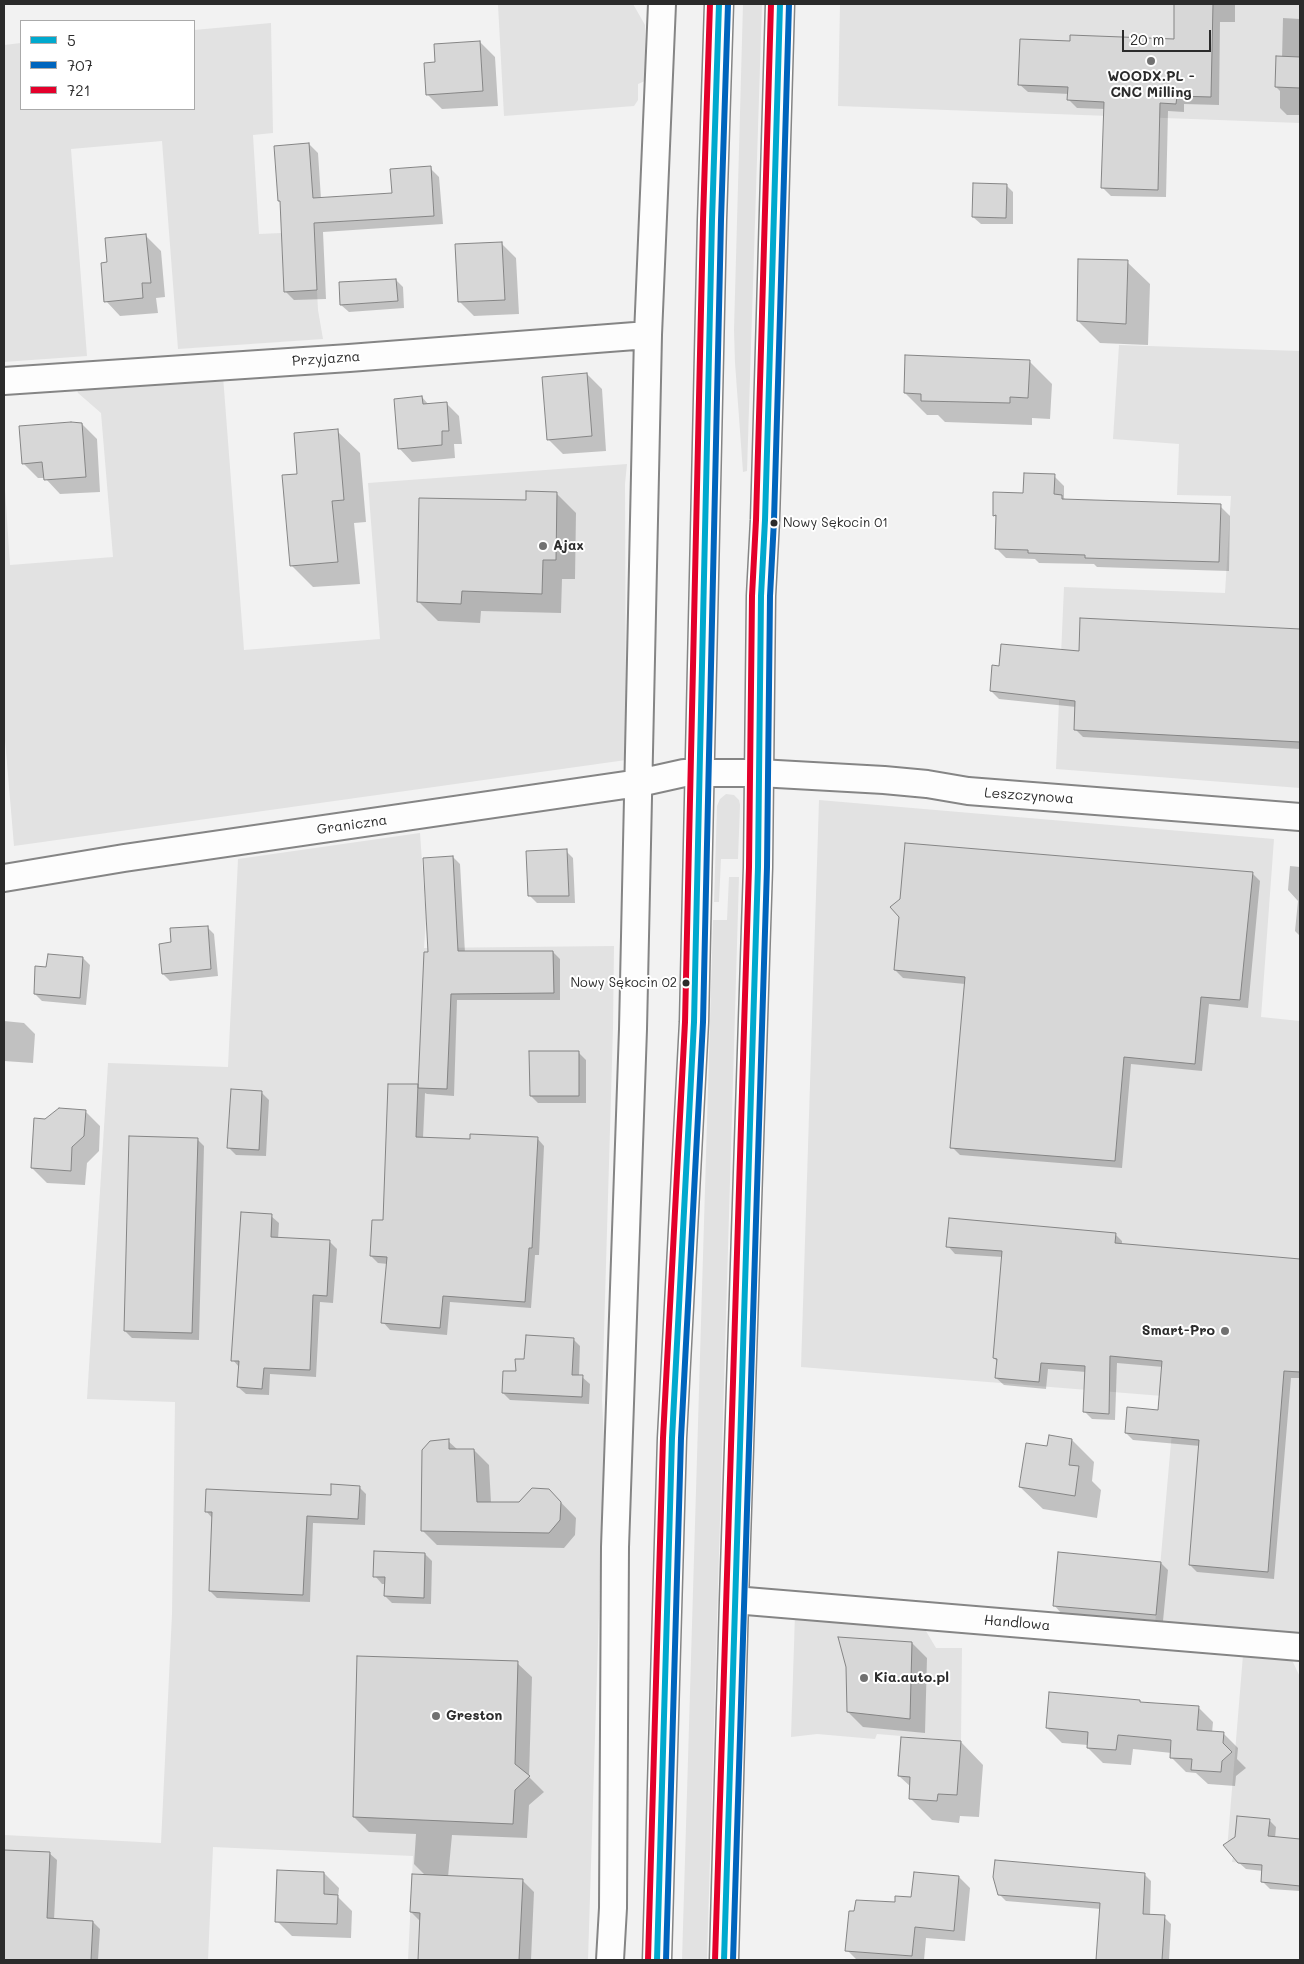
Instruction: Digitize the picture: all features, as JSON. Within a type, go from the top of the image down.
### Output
[{"type":"main road","points":[[657,1960],[671,1447],[694,1022],[711,230],[719,4]]},
{"type":"main road","points":[[724,1960],[758,867],[761,596],[765,520],[780,4]]},
{"type":"street","points":[[610,1960],[613,1908],[615,1547],[626,1261],[639,783],[648,335],[662,4]]},
{"type":"street","name":"Przyjazna","points":[[4,381],[349,358],[648,335]]},
{"type":"street","name":"Leszczynowa","points":[[700,772],[884,780],[927,784],[968,791],[1300,817]]},
{"type":"street","name":"Graniczna","points":[[4,878],[143,855],[639,783],[670,775],[700,772]]},
{"type":"street","name":"Handlowa","points":[[734,1600],[1300,1647]]},
{"type":"shaded area","points":[[633,4],[645,25],[645,81],[638,84],[638,100],[634,106],[504,116],[498,5]]},
{"type":"shaded area","points":[[743,4],[762,4],[747,471],[743,472],[734,330]]},
{"type":"shaded area","points":[[840,4],[1300,4],[1300,123],[838,106]]},
{"type":"shaded area","points":[[271,23],[273,133],[253,135],[259,234],[281,233],[284,292],[317,290],[323,339],[178,349],[162,141],[71,149],[87,356],[4,362],[4,45],[20,43],[20,110],[195,110],[195,30]]},
{"type":"shaded area","points":[[1119,345],[1300,351],[1300,788],[1056,769],[1064,587],[1225,593],[1231,496],[1177,495],[1179,444],[1113,439]]},
{"type":"shaded area","points":[[223,376],[244,650],[380,639],[368,483],[627,464],[625,484],[626,760],[14,846],[4,728],[4,474],[10,565],[113,557],[101,413],[78,393],[76,387]]},
{"type":"shaded area","points":[[726,794],[734,795],[739,800],[740,805],[738,859],[721,859],[719,902],[714,902],[717,806],[720,799]]},
{"type":"shaded area","points":[[819,800],[1274,839],[1261,1017],[1300,1021],[1300,1636],[1155,1624],[1175,1397],[801,1367]]},
{"type":"shaded area","points":[[420,833],[426,918],[424,948],[614,946],[602,1400],[604,1439],[588,1960],[408,1960],[413,1856],[213,1847],[208,1960],[4,1960],[4,1835],[161,1843],[172,1614],[175,1402],[87,1399],[108,1063],[228,1067],[238,859]]},
{"type":"shaded area","points":[[729,877],[739,877],[707,1960],[682,1960],[713,920],[727,920]]},
{"type":"shaded area","points":[[795,1614],[923,1626],[936,1648],[962,1648],[961,1741],[877,1734],[875,1739],[817,1734],[791,1737]]},
{"type":"shaded area","points":[[1243,1655],[1291,1658],[1300,1677],[1300,1886],[1261,1882],[1262,1865],[1232,1862],[1233,1857],[1227,1850]]},
{"type":"building","points":[[1174,4],[1213,4],[1211,97],[1177,96],[1176,104],[1160,103],[1158,190],[1101,188],[1104,102],[1067,100],[1068,87],[1018,85],[1020,39],[1070,41],[1070,35],[1174,39]]},
{"type":"building","points":[[480,41],[483,91],[426,95],[424,63],[435,62],[434,44]]},
{"type":"building","points":[[1276,56],[1300,57],[1300,88],[1275,87]]},
{"type":"building","points":[[309,143],[313,198],[392,193],[390,169],[431,166],[434,216],[314,223],[317,290],[284,292],[280,201],[278,201],[274,146]]},
{"type":"building","points":[[973,183],[1007,184],[1006,218],[972,217]]},
{"type":"building","points":[[146,234],[151,283],[142,283],[143,298],[104,302],[101,263],[107,262],[105,238]]},
{"type":"building","points":[[502,242],[505,300],[458,302],[455,244]]},
{"type":"building","points":[[1078,259],[1128,260],[1126,324],[1077,321]]},
{"type":"building","points":[[396,279],[398,301],[340,305],[339,282]]},
{"type":"building","points":[[905,355],[1030,360],[1028,398],[1010,397],[1010,403],[921,401],[921,394],[904,393]]},
{"type":"building","points":[[587,373],[592,436],[547,440],[542,377]]},
{"type":"building","points":[[422,396],[423,404],[447,402],[449,431],[442,431],[442,445],[398,449],[394,399]]},
{"type":"building","points":[[71,422],[82,423],[86,477],[44,480],[42,462],[22,464],[19,426]]},
{"type":"building","points":[[338,429],[344,500],[332,501],[338,562],[290,566],[282,475],[297,474],[294,433]]},
{"type":"building","points":[[1024,473],[1055,474],[1054,494],[1062,495],[1062,499],[1221,504],[1219,562],[1085,558],[1085,555],[1028,553],[1028,550],[995,549],[996,515],[993,516],[993,492],[1023,493]]},
{"type":"building","points":[[526,491],[557,492],[556,560],[543,560],[542,594],[462,591],[461,604],[417,602],[419,498],[526,500]]},
{"type":"building","points":[[1080,618],[1300,629],[1300,742],[1074,730],[1075,701],[990,691],[992,665],[999,666],[1001,644],[1079,651]]},
{"type":"building","points":[[905,843],[1253,872],[1240,1000],[1201,997],[1195,1064],[1124,1057],[1115,1161],[950,1148],[965,977],[894,970],[899,917],[890,907],[900,899]]},
{"type":"building","points":[[567,849],[569,896],[528,896],[526,851]]},
{"type":"building","points":[[453,856],[458,951],[553,951],[554,993],[451,994],[447,1089],[418,1088],[424,952],[428,952],[423,858]]},
{"type":"building","points":[[208,926],[211,969],[162,974],[159,944],[171,942],[170,928]]},
{"type":"building","points":[[48,954],[83,957],[80,998],[34,994],[35,966],[46,967]]},
{"type":"building","points":[[529,1051],[579,1051],[579,1096],[530,1096]]},
{"type":"building","points":[[388,1084],[418,1084],[416,1137],[470,1139],[470,1134],[538,1137],[532,1248],[529,1248],[525,1302],[443,1296],[440,1328],[381,1323],[387,1257],[370,1256],[372,1220],[383,1220]]},
{"type":"building","points":[[231,1089],[262,1091],[259,1150],[227,1148]]},
{"type":"building","points":[[59,1108],[86,1110],[84,1136],[72,1147],[71,1171],[31,1168],[34,1118],[45,1119]]},
{"type":"building","points":[[129,1136],[198,1138],[192,1333],[124,1331]]},
{"type":"building","points":[[241,1212],[272,1214],[271,1237],[330,1240],[327,1296],[313,1295],[310,1370],[264,1368],[262,1389],[237,1387],[239,1361],[231,1361]]},
{"type":"building","points":[[949,1218],[1116,1233],[1115,1243],[1300,1259],[1300,1372],[1284,1371],[1268,1572],[1189,1565],[1199,1440],[1125,1433],[1127,1407],[1158,1410],[1162,1361],[1110,1356],[1109,1414],[1083,1412],[1085,1366],[1041,1363],[1039,1382],[995,1378],[997,1359],[993,1358],[1002,1251],[946,1247]]},
{"type":"building","points":[[526,1335],[574,1338],[572,1375],[583,1375],[582,1397],[502,1393],[503,1371],[516,1371],[515,1359],[524,1359]]},
{"type":"building","points":[[1049,1435],[1072,1439],[1069,1465],[1079,1466],[1075,1496],[1019,1487],[1026,1443],[1047,1446]]},
{"type":"building","points":[[449,1439],[449,1449],[474,1449],[477,1502],[519,1502],[532,1488],[549,1489],[561,1502],[560,1520],[549,1533],[421,1531],[422,1450],[430,1441]]},
{"type":"building","points":[[331,1484],[360,1486],[358,1519],[307,1516],[303,1595],[209,1591],[212,1512],[205,1512],[206,1489],[331,1495]]},
{"type":"building","points":[[374,1551],[425,1553],[424,1598],[384,1596],[385,1577],[373,1577]]},
{"type":"building","points":[[1058,1552],[1161,1562],[1156,1615],[1053,1606]]},
{"type":"building","points":[[838,1637],[912,1642],[910,1719],[847,1712],[846,1667]]},
{"type":"building","name":"Greston","points":[[357,1656],[518,1661],[515,1764],[530,1776],[515,1790],[513,1824],[353,1817]]},
{"type":"building","points":[[1049,1692],[1140,1700],[1140,1702],[1199,1706],[1197,1730],[1224,1732],[1223,1743],[1232,1752],[1222,1761],[1221,1772],[1191,1770],[1192,1759],[1170,1758],[1171,1740],[1118,1735],[1116,1750],[1087,1748],[1088,1732],[1046,1728]]},
{"type":"building","points":[[901,1737],[961,1741],[957,1795],[938,1794],[937,1801],[909,1799],[910,1777],[898,1776]]},
{"type":"building","points":[[1237,1816],[1270,1819],[1268,1836],[1300,1839],[1300,1886],[1261,1882],[1262,1865],[1238,1863],[1223,1845],[1235,1837]]},
{"type":"building","points":[[4,1850],[50,1852],[47,1918],[93,1921],[91,1960],[4,1960]]},
{"type":"building","points":[[995,1860],[1145,1873],[1143,1914],[1165,1915],[1162,1960],[1096,1960],[1100,1903],[998,1895],[993,1877]]},
{"type":"building","points":[[277,1870],[324,1872],[324,1894],[338,1895],[337,1924],[275,1922]]},
{"type":"building","points":[[914,1872],[959,1876],[954,1931],[915,1927],[912,1956],[845,1951],[849,1911],[854,1911],[856,1900],[895,1902],[895,1896],[911,1897]]},
{"type":"building","points":[[412,1874],[523,1879],[519,1960],[418,1960],[420,1913],[410,1912]]},
{"type":"transit line","name":"721","points":[[648,1960],[663,1438],[685,1022],[703,220],[710,4]]},
{"type":"transit line","name":"5","points":[[657,1960],[672,1438],[694,1022],[712,220],[719,4]]},
{"type":"transit line","name":"707","points":[[666,1960],[681,1438],[703,1022],[721,220],[728,4]]},
{"type":"transit line","name":"721","points":[[715,1960],[749,867],[752,596],[756,520],[771,4]]},
{"type":"transit line","name":"5","points":[[724,1960],[758,867],[761,596],[765,520],[780,4]]},
{"type":"transit line","name":"707","points":[[733,1960],[767,867],[770,596],[774,520],[789,4]]},
{"type":"place","name":"WOODX.PL - CNC Milling","points":[[1151,61]]},
{"type":"place","name":"Nowy Sękocin 01","points":[[774,523]]},
{"type":"place","name":"Ajax","points":[[543,546]]},
{"type":"place","name":"Nowy Sękocin 02","points":[[686,983]]},
{"type":"place","name":"Smart-Pro","points":[[1225,1331]]},
{"type":"place","name":"Kia.auto.pl","points":[[864,1678]]},
{"type":"place","name":"Greston","points":[[436,1716]]}]
